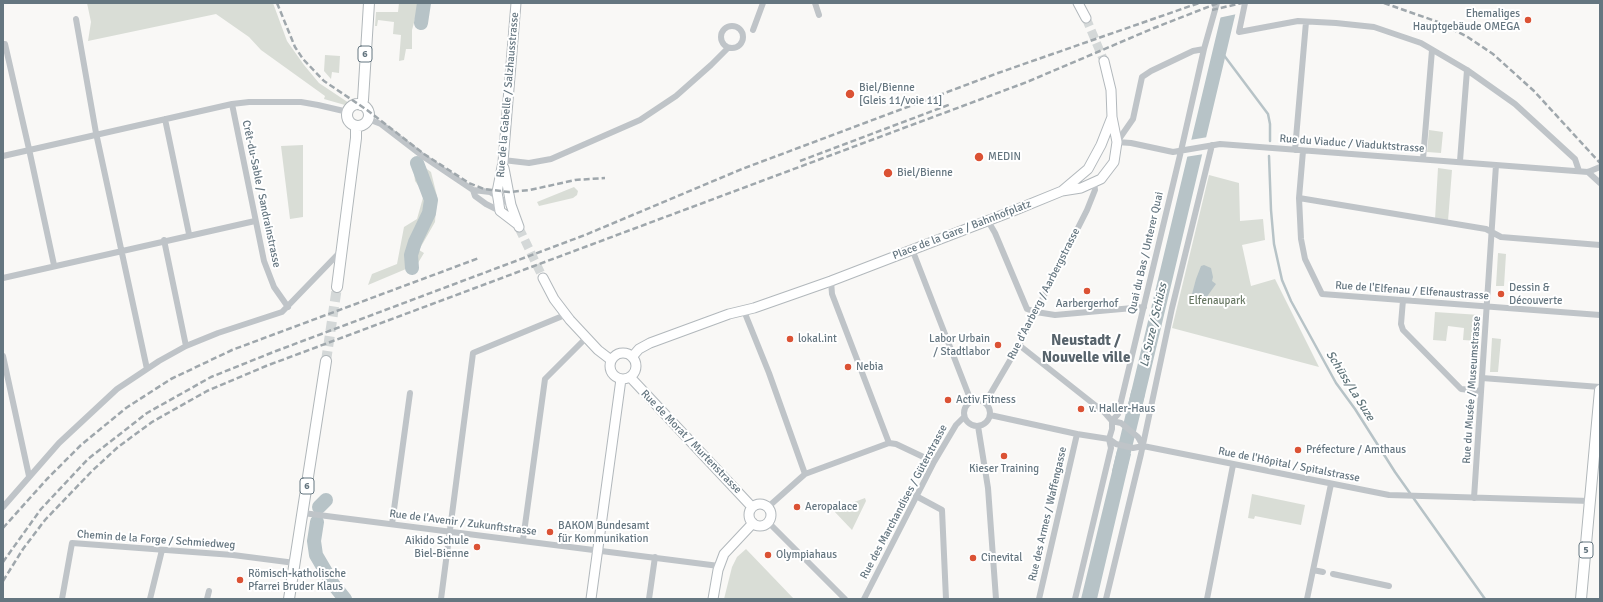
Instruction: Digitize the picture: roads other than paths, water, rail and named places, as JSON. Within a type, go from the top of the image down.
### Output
[{"type":"main road","name":"6","points":[[361,105],[369,3]]},
{"type":"main road","points":[[361,105],[367,110],[368,119],[365,124],[356,126],[348,120],[348,112],[352,106],[361,105]]},
{"type":"main road","points":[[337,287],[356,138],[356,126]]},
{"type":"main road","name":"6","points":[[289,599],[326,361]]},
{"type":"main road","name":"5","points":[[1581,599],[1600,390]]},
{"type":"street","name":"Rue de la Gabelle / Salzhausstrasse","points":[[500,211],[498,196],[503,161],[516,3]]},
{"type":"street","points":[[753,30],[763,3]]},
{"type":"street","points":[[815,3],[819,15]]},
{"type":"street","points":[[1078,3],[1086,18]]},
{"type":"street","name":"Quai du Bas / Unterer Quai","points":[[1076,599],[1111,448],[1109,439],[1112,429],[1112,421],[1118,414],[1184,150],[1204,49],[1217,3]]},
{"type":"street","points":[[1245,3],[1239,32],[1306,22],[1374,27],[1405,37],[1432,50],[1491,85],[1538,124],[1575,159],[1579,171]]},
{"type":"street","points":[[76,19],[96,133],[147,369]]},
{"type":"street","points":[[1295,150],[1306,22]]},
{"type":"street","points":[[4,44],[29,149],[54,265]]},
{"type":"street","points":[[473,190],[475,196],[486,204],[500,211],[518,226],[511,205],[503,161],[529,163],[545,160],[640,120],[676,96],[728,48]]},
{"type":"street","points":[[1101,145],[1116,142],[1133,119],[1142,77],[1192,51],[1204,49]]},
{"type":"street","points":[[1423,159],[1432,50]]},
{"type":"street","points":[[1062,191],[1081,188],[1094,182],[1104,176],[1114,162],[1116,142],[1112,117],[1111,90],[1104,61]]},
{"type":"street","points":[[1460,161],[1467,70]]},
{"type":"street","points":[[3,156],[96,133],[232,104],[249,102],[301,102],[348,112]]},
{"type":"street","name":"Crêt-du-Sable / Sandrainstrasse","points":[[232,104],[255,221],[267,272],[277,292],[288,307]]},
{"type":"street","points":[[1094,182],[1088,169],[1101,145],[1112,117]]},
{"type":"street","points":[[165,119],[189,234]]},
{"type":"street","points":[[368,119],[381,124],[424,157],[473,190],[490,192],[511,205]]},
{"type":"street","name":"Rue du Viaduc / Viaduktstrasse","points":[[1116,142],[1132,143],[1173,152],[1220,144],[1460,161],[1588,172],[1600,167]]},
{"type":"street","points":[[1106,599],[1143,446],[1172,308],[1209,158],[1210,146]]},
{"type":"street","name":"Rue de l'Elfenau / Elfenaustrasse","points":[[1304,151],[1299,198],[1301,239],[1305,259],[1322,294],[1600,315]]},
{"type":"street","name":"Rue du Musée / Museumstrasse","points":[[1474,498],[1480,391],[1488,307],[1496,165]]},
{"type":"street","name":"Place de la Gare / Bahnhofplatz","points":[[632,357],[639,349],[650,343],[729,314],[744,311],[830,281],[988,221],[1062,191],[1088,169]]},
{"type":"street","points":[[1588,172],[1600,183]]},
{"type":"street","name":"Rue d'Aarberg / Aarbergstrasse","points":[[985,403],[1019,345],[1087,210],[1095,190],[1094,182]]},
{"type":"street","points":[[1299,198],[1486,229],[1500,238],[1600,245]]},
{"type":"street","points":[[3,278],[189,234],[255,221]]},
{"type":"street","points":[[988,221],[995,233],[1025,308],[1036,312],[1055,314],[1144,308]]},
{"type":"street","points":[[164,240],[186,346]]},
{"type":"street","points":[[912,250],[971,401]]},
{"type":"street","points":[[3,507],[59,443],[102,402],[147,369],[186,346],[224,330],[275,315],[288,307],[341,252]]},
{"type":"street","points":[[543,278],[554,299],[566,315],[586,338],[611,360]]},
{"type":"street","points":[[830,281],[832,294],[889,443]]},
{"type":"street","points":[[1403,300],[1401,324],[1403,330],[1461,389],[1480,391]]},
{"type":"street","points":[[744,311],[769,373],[805,474]]},
{"type":"street","points":[[441,599],[473,353],[566,315]]},
{"type":"street","points":[[523,540],[544,380],[586,338]]},
{"type":"street","points":[[1019,345],[1105,413],[1112,421],[1122,424],[1136,436],[1143,446]]},
{"type":"street","points":[[591,599],[597,550],[626,378],[636,367],[632,357],[621,353],[611,360],[611,372],[615,377],[626,378]]},
{"type":"street","points":[[3,356],[29,476]]},
{"type":"street","name":"Rue de Morat / Murtenstrasse","points":[[626,378],[752,507]]},
{"type":"street","points":[[1482,378],[1600,387]]},
{"type":"street","points":[[392,524],[410,393]]},
{"type":"street","points":[[978,400],[985,403],[990,411],[990,415],[986,422],[978,426],[971,425],[964,417],[964,408],[971,401],[978,400]]},
{"type":"street","name":"Rue de l'Hôpital / Spitalstrasse","points":[[990,415],[1077,434],[1109,439],[1118,444],[1133,448],[1143,446],[1331,484],[1401,496],[1590,501]]},
{"type":"street","name":"Rue des Marchandises / Güterstrasse","points":[[864,599],[916,496],[935,466],[956,424],[964,417]]},
{"type":"street","points":[[978,426],[988,488],[996,599]]},
{"type":"street","name":"Rue des Armes / Waffengasse","points":[[1039,599],[1077,434]]},
{"type":"street","points":[[768,507],[805,474],[889,443],[896,444],[935,466]]},
{"type":"street","points":[[1207,599],[1233,465]]},
{"type":"street","points":[[1307,599],[1331,484]]},
{"type":"street","points":[[916,496],[942,510],[946,599]]},
{"type":"street","points":[[758,504],[768,507],[771,513],[768,522],[761,526],[753,523],[749,513],[752,507],[758,504]]},
{"type":"street","name":"Rue de l'Avenir / Zukunftstrasse","points":[[303,513],[719,566]]},
{"type":"street","points":[[768,522],[845,599]]},
{"type":"street","points":[[713,599],[719,566],[729,548],[753,523]]},
{"type":"street","name":"Chemin de la Forge / Schmiedweg","points":[[62,599],[72,543],[233,555],[295,563]]},
{"type":"street","points":[[150,599],[162,550]]},
{"type":"street","points":[[649,599],[655,557]]},
{"type":"street","points":[[1313,570],[1323,572]]},
{"type":"street","points":[[1333,574],[1389,586]]},
{"type":"street","points":[[207,599],[209,591]]},
{"type":"water","points":[[1224,3],[1238,3],[1141,412],[1127,409]]},
{"type":"water","points":[[1204,265],[1211,268],[1213,277],[1212,281],[1216,284],[1206,298],[1197,300],[1192,297],[1192,294],[1201,266]]},
{"type":"water","points":[[1117,451],[1131,454],[1097,599],[1081,599]]},
{"type":"waterway","name":"La Suze / Schüss","points":[[421,23],[424,3]]},
{"type":"waterway","name":"La Suze / Schüss","points":[[1223,54],[1268,114],[1270,124],[1270,141]]},
{"type":"waterway","name":"Schüss/La Suze","points":[[1269,156],[1274,244],[1282,280],[1291,301],[1336,383],[1355,409],[1395,472],[1485,599]]},
{"type":"waterway","name":"La Suze / Schüss","points":[[412,268],[411,255],[415,242],[429,213],[431,200],[417,163]]},
{"type":"waterway","name":"La Suze / Schüss","points":[[1119,472],[1138,393]]},
{"type":"waterway","name":"La Suze / Schüss","points":[[319,507],[326,500]]},
{"type":"waterway","name":"La Suze / Schüss","points":[[317,522],[314,541],[316,555],[333,584],[345,599]]},
{"type":"tunnel","points":[[1086,18],[1104,61]]},
{"type":"tunnel","points":[[519,228],[543,278]]},
{"type":"tunnel","points":[[326,361],[337,287]]},
{"type":"railway","points":[[277,3],[295,47],[303,59],[324,81],[367,110],[424,154],[469,183],[484,189],[509,192],[530,190],[575,180],[605,178]]},
{"type":"railway","points":[[3,562],[41,509],[88,459],[147,413],[211,377],[276,351],[585,235],[742,169],[998,73],[1199,3]]},
{"type":"railway","points":[[3,581],[23,549],[45,520],[92,471],[118,447],[152,422],[207,391],[266,366],[1027,82],[1154,28],[1218,3]]},
{"type":"railway","points":[[1212,10],[1242,3]]},
{"type":"railway","points":[[1384,3],[1438,22],[1466,36],[1493,54],[1534,91],[1600,163]]},
{"type":"railway","points":[[800,161],[951,104]]},
{"type":"railway","points":[[3,528],[47,479],[81,445],[126,408],[171,379],[232,350],[479,258]]},
{"type":"place","name":"Ehemaliges Hauptgebäude OMEGA","points":[[1528,20]]},
{"type":"place","name":"Biel/Bienne [Gleis 11/voie 11]","points":[[850,94]]},
{"type":"place","name":"MEDIN","points":[[979,157]]},
{"type":"place","name":"Biel/Bienne","points":[[888,173]]},
{"type":"place","name":"Aarbergerhof","points":[[1087,291]]},
{"type":"place","name":"Dessin & Découverte","points":[[1501,294]]},
{"type":"place","name":"lokal.int","points":[[790,339]]},
{"type":"place","name":"Labor Urbain / Stadtlabor","points":[[998,345]]},
{"type":"place","name":"Nebia","points":[[848,367]]},
{"type":"place","name":"Activ Fitness","points":[[948,400]]},
{"type":"place","name":"v. Haller-Haus","points":[[1081,409]]},
{"type":"place","name":"Préfecture / Amthaus","points":[[1298,450]]},
{"type":"place","name":"Kieser Training","points":[[1004,456]]},
{"type":"place","name":"Aeropalace","points":[[797,507]]},
{"type":"place","name":"BAKOM Bundesamt für Kommunikation","points":[[550,532]]},
{"type":"place","name":"Aikido Schule Biel-Bienne","points":[[477,547]]},
{"type":"place","name":"Olympiahaus","points":[[768,555]]},
{"type":"place","name":"Cinevital","points":[[973,558]]},
{"type":"place","name":"Römisch-katholische Pfarrei Bruder Klaus","points":[[240,580]]},
{"type":"district","name":"Neustadt / Nouvelle ville","points":[[1086,350]]},
{"type":"park label","name":"Elfenaupark","points":[[1217,301]]}]
